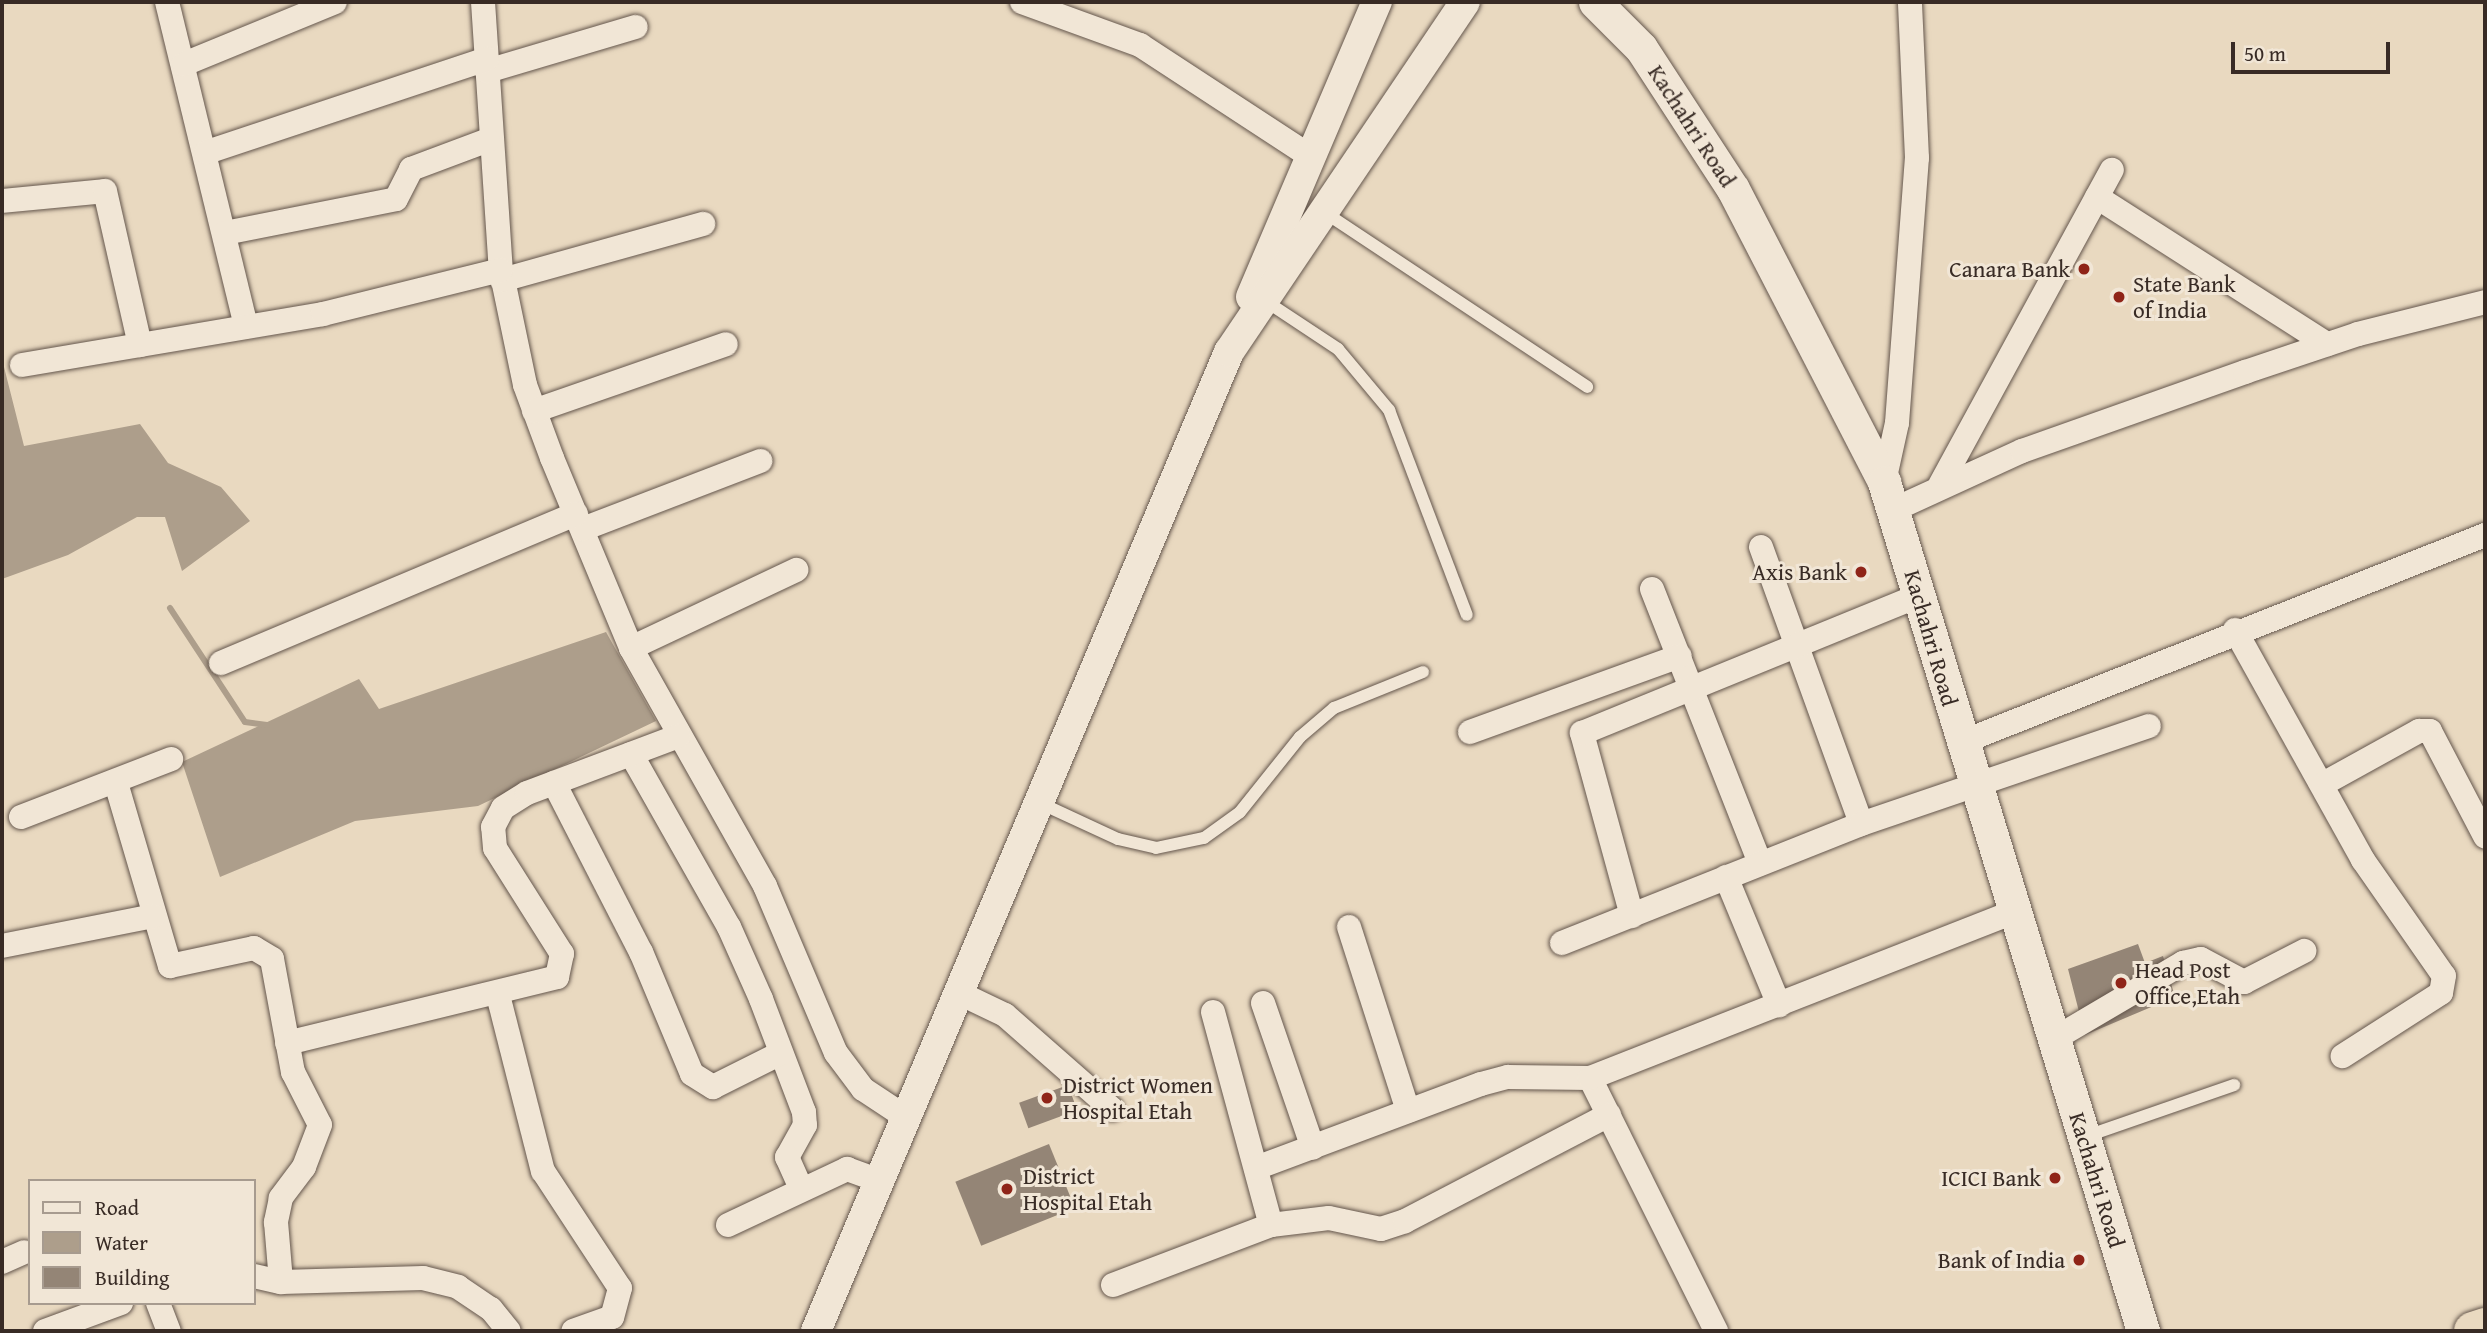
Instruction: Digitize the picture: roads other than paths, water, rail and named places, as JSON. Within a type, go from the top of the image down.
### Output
[{"type":"highway","points":[[2473,1331],[2485,1326]]},
{"type":"main road","name":"Kachahri Road","points":[[1595,2],[1641,48],[1733,189],[1888,496],[1920,595],[1961,743],[2016,911],[2143,1331]]},
{"type":"street","points":[[167,2],[207,152],[246,327]]},
{"type":"street","points":[[184,64],[335,2]]},
{"type":"street","points":[[483,2],[488,141],[501,275],[534,411],[631,648],[765,886],[836,1054],[863,1089],[906,1118]]},
{"type":"street","points":[[1022,2],[1139,45],[1308,155]]},
{"type":"street","points":[[816,1331],[1229,352],[1308,155],[1377,2]]},
{"type":"street","points":[[1229,352],[1465,2]]},
{"type":"street","points":[[1910,2],[1917,158],[1897,423],[1888,496],[1940,485],[2327,344],[2485,302]]},
{"type":"street","points":[[207,152],[487,65],[636,27]]},
{"type":"street","points":[[225,233],[396,199],[411,169],[488,141]]},
{"type":"street","points":[[1940,485],[2112,170]]},
{"type":"street","points":[[2,201],[105,191],[140,345]]},
{"type":"street","points":[[2097,197],[2327,344]]},
{"type":"street","points":[[22,365],[246,327],[501,275],[703,224]]},
{"type":"street","points":[[534,411],[726,344]]},
{"type":"street","points":[[221,663],[579,521],[760,461]]},
{"type":"street","points":[[1961,743],[2235,630],[2485,535]]},
{"type":"street","points":[[1761,547],[1793,642],[1861,824]]},
{"type":"street","points":[[631,648],[796,570]]},
{"type":"street","points":[[1652,589],[1760,863]]},
{"type":"street","points":[[1632,916],[1582,733],[1793,642],[1920,595]]},
{"type":"street","points":[[2235,630],[2363,860],[2444,976],[2441,993],[2343,1056]]},
{"type":"street","points":[[1470,732],[1680,656]]},
{"type":"street","points":[[1562,943],[1861,824],[1976,788],[2148,726]]},
{"type":"street","points":[[2323,784],[2419,731],[2430,731],[2485,836]]},
{"type":"street","points":[[287,1043],[547,983],[563,965],[495,848],[493,827],[503,808],[554,783],[679,736]]},
{"type":"street","points":[[631,754],[729,927],[781,1053],[804,1112],[806,1125],[787,1157],[802,1189]]},
{"type":"street","points":[[21,817],[116,783],[171,759]]},
{"type":"street","points":[[116,783],[153,916],[170,966],[265,950],[293,1072],[320,1125],[304,1167],[281,1198],[276,1222],[281,1282]]},
{"type":"street","points":[[554,783],[641,952],[692,1074],[713,1087],[781,1053]]},
{"type":"street","points":[[1726,877],[1779,1005]]},
{"type":"street","points":[[1255,1168],[1508,1077],[1590,1078],[2016,911]]},
{"type":"street","points":[[2,946],[153,916]]},
{"type":"street","points":[[1349,927],[1408,1111]]},
{"type":"street","points":[[2054,1039],[2183,963],[2201,959],[2244,982],[2304,951]]},
{"type":"street","points":[[959,993],[1004,1016],[1112,1109]]},
{"type":"street","points":[[498,995],[543,1171],[620,1288],[612,1317],[573,1331]]},
{"type":"street","points":[[1263,1003],[1313,1148]]},
{"type":"street","points":[[1213,1012],[1271,1225]]},
{"type":"street","points":[[1590,1078],[1716,1331]]},
{"type":"street","points":[[1113,1285],[1271,1225],[1329,1218],[1381,1228],[1405,1221],[1609,1115]]},
{"type":"street","points":[[728,1225],[847,1170],[880,1181]]},
{"type":"street","points":[[256,1276],[281,1282],[423,1278],[458,1287],[491,1309],[509,1331]]},
{"type":"street","points":[[45,1331],[116,1305]]},
{"type":"street","points":[[159,1305],[169,1331]]},
{"type":"lane","points":[[1323,212],[1587,387]]},
{"type":"lane","points":[[1264,300],[1338,349],[1389,410],[1467,615]]},
{"type":"lane","points":[[1040,803],[1118,839],[1156,848],[1204,838],[1240,811],[1300,737],[1334,708],[1423,672]]},
{"type":"lane","points":[[2084,1137],[2234,1085]]},
{"type":"water","points":[[2,359],[24,446],[140,424],[168,463],[221,487],[250,521],[182,571],[165,517],[137,517],[68,555],[2,579]]},
{"type":"water","points":[[606,632],[656,721],[478,806],[355,821],[220,877],[182,762],[359,679],[379,709]]},
{"type":"waterway","points":[[170,608],[245,722],[267,725]]},
{"type":"place","name":"Canara Bank","points":[[2084,269]]},
{"type":"place","name":"State Bank of India","points":[[2119,297]]},
{"type":"place","name":"Axis Bank","points":[[1861,572]]},
{"type":"place","name":"Head Post Office,Etah","points":[[2121,983]]},
{"type":"place","name":"District Women Hospital Etah","points":[[1047,1098]]},
{"type":"place","name":"ICICI Bank","points":[[2055,1178]]},
{"type":"place","name":"District Hospital Etah","points":[[1007,1189]]},
{"type":"place","name":"Bank of India","points":[[2079,1260]]}]
